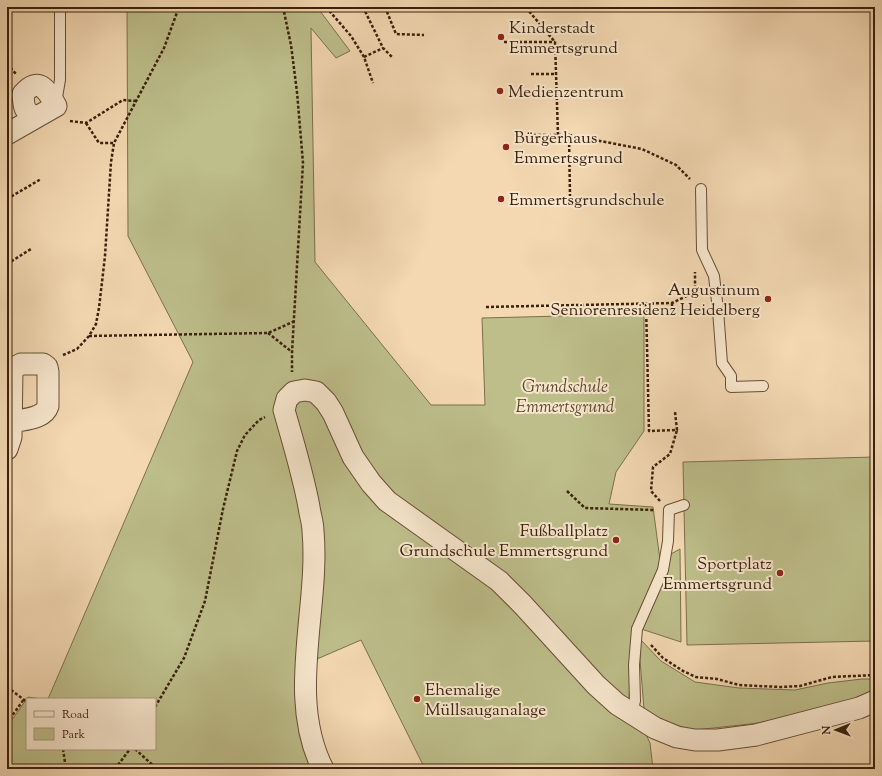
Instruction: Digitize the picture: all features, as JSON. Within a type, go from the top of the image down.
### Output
[{"type":"street","points":[[7,134],[56,106],[43,86],[35,85],[28,88],[23,94],[24,105],[28,113],[35,117]]},
{"type":"street","points":[[7,449],[11,437],[12,422],[12,369],[21,364],[42,364],[47,367],[48,372],[47,411],[41,415],[12,422]]},
{"type":"street","points":[[323,769],[318,760],[311,736],[306,698],[306,669],[314,572],[313,531],[306,489],[284,410],[287,399],[294,392],[305,390],[316,392],[326,402],[333,413],[353,457],[371,483],[387,501],[499,581],[596,685],[617,704],[655,728],[677,737],[695,740],[718,740],[756,735],[859,708],[875,701]]},
{"type":"lane","points":[[56,106],[60,80],[60,7]]},
{"type":"lane","points":[[701,190],[702,250],[714,276],[722,363],[731,376],[731,388],[763,386]]},
{"type":"lane","points":[[632,714],[635,701],[634,665],[637,629],[663,570],[668,541],[669,510],[684,505]]},
{"type":"path","points":[[42,364],[77,348],[89,336],[96,324],[105,256],[111,162],[114,143],[164,48],[178,7]]},
{"type":"path","points":[[283,7],[291,45],[301,129],[303,163],[292,352],[294,392]]},
{"type":"path","points":[[326,7],[351,36],[364,57],[373,82]]},
{"type":"path","points":[[363,7],[383,48],[393,58]]},
{"type":"path","points":[[384,7],[396,34],[424,35]]},
{"type":"path","points":[[527,7],[555,42],[558,135]]},
{"type":"path","points":[[504,42],[555,42]]},
{"type":"path","points":[[364,57],[383,48]]},
{"type":"path","points":[[531,74],[557,74]]},
{"type":"path","points":[[114,143],[99,143],[86,123],[123,100],[136,101]]},
{"type":"path","points":[[532,135],[569,135],[642,149],[676,165],[701,190]]},
{"type":"path","points":[[569,135],[570,196]]},
{"type":"path","points":[[7,199],[41,179]]},
{"type":"path","points":[[7,264],[31,249]]},
{"type":"path","points":[[486,307],[672,303],[695,292],[695,270]]},
{"type":"path","points":[[672,303],[672,314]]},
{"type":"path","points":[[646,304],[649,431],[677,430]]},
{"type":"path","points":[[89,336],[268,333],[295,321]]},
{"type":"path","points":[[268,333],[292,352]]},
{"type":"path","points":[[156,705],[184,658],[205,601],[223,509],[238,451],[245,435],[258,420],[271,413],[284,410]]},
{"type":"path","points":[[669,510],[651,491],[654,467],[670,454],[677,430],[675,412]]},
{"type":"path","points":[[567,491],[585,508],[669,510]]},
{"type":"path","points":[[637,629],[663,658],[682,671],[696,678],[717,679],[739,685],[780,687],[800,686],[832,677],[875,675]]},
{"type":"path","points":[[7,687],[24,699],[7,723]]},
{"type":"path","points":[[63,750],[66,769]]},
{"type":"path","points":[[115,769],[129,750]]},
{"type":"path","points":[[136,750],[156,769]]},
{"type":"green space","name":"Grundschule Emmertsgrund","points":[[127,7],[317,7],[350,51],[336,58],[311,28],[315,262],[431,405],[485,405],[482,318],[644,314],[644,431],[616,472],[609,504],[653,507],[660,560],[680,549],[681,642],[632,626],[629,699],[650,743],[653,769],[425,769],[361,640],[317,659],[301,661],[317,769],[7,769],[7,727],[26,700],[26,750],[156,750],[156,698],[48,698],[193,362],[128,236]]},
{"type":"green space","name":"Sportplatz Emmertsgrund","points":[[875,457],[875,641],[687,645],[683,462]]},
{"type":"green space","points":[[640,639],[661,661],[695,682],[739,688],[795,690],[828,683],[875,679],[875,694],[810,715],[750,724],[695,730],[664,723],[644,709]]},
{"type":"place","name":"Kinderstadt Emmertsgrund","points":[[501,37]]},
{"type":"place","name":"Medienzentrum","points":[[500,91]]},
{"type":"place","name":"Bürgerhaus Emmertsgrund","points":[[506,147]]},
{"type":"place","name":"Emmertsgrundschule","points":[[501,199]]},
{"type":"place","name":"Augustinum Seniorenresidenz Heidelberg","points":[[768,299]]},
{"type":"place","name":"Fußballplatz Grundschule Emmertsgrund","points":[[616,540]]},
{"type":"place","name":"Sportplatz Emmertsgrund","points":[[780,573]]},
{"type":"place","name":"Ehemalige Müllsauganalage","points":[[417,699]]}]
